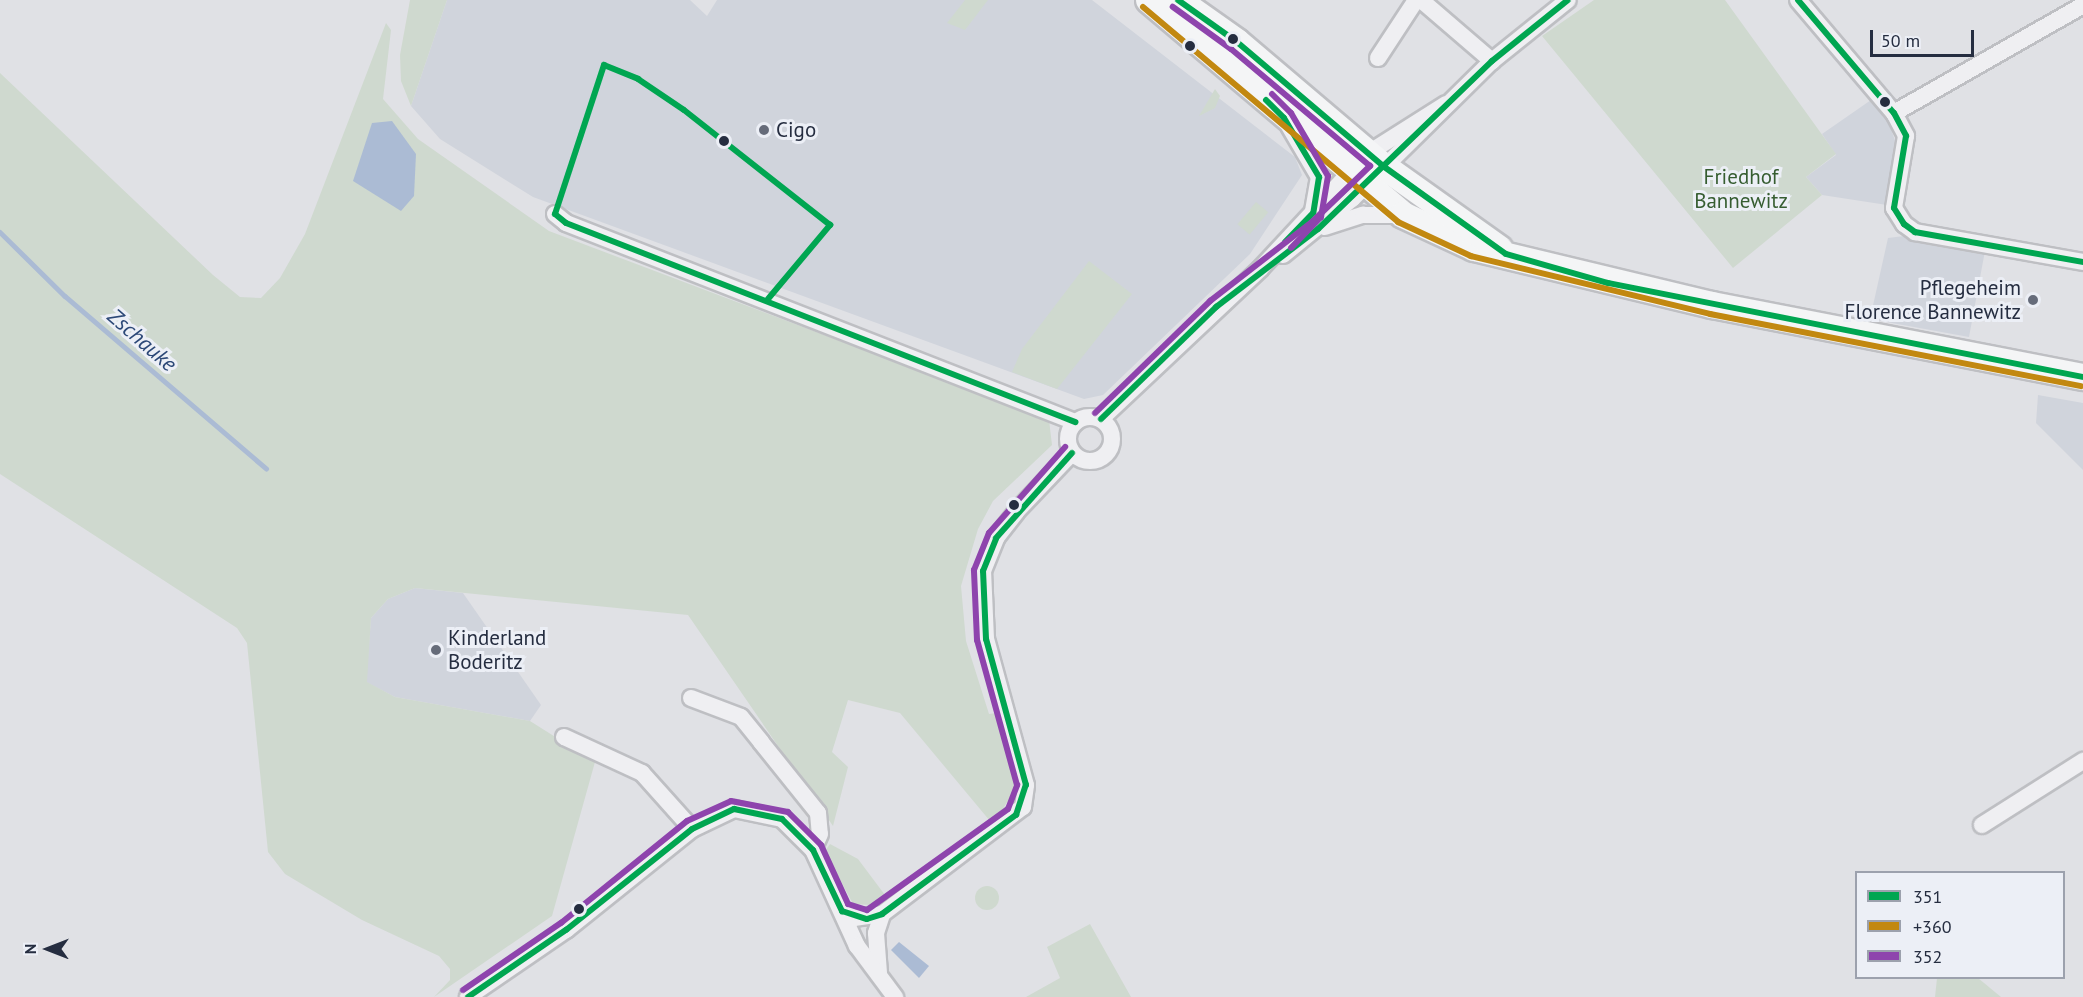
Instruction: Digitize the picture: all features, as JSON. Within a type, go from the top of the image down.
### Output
[{"type":"main road","points":[[1149,0],[1284,118],[1506,254]]},
{"type":"main road","points":[[1178,0],[1237,42],[1367,170],[1403,215],[1474,248],[1506,254],[1618,285],[2083,377]]},
{"type":"street","points":[[1378,58],[1416,0]]},
{"type":"street","points":[[1421,0],[1492,61]]},
{"type":"street","points":[[555,214],[566,223],[1075,422],[1101,419],[1367,170],[1446,104],[1492,61],[1568,0]]},
{"type":"street","points":[[1798,0],[1893,113],[1906,136],[1894,208],[1904,224],[1915,232],[2083,262]]},
{"type":"street","points":[[1893,113],[2083,5]]},
{"type":"street","points":[[1284,118],[1319,177],[1315,221]]},
{"type":"street","points":[[1315,221],[1363,215],[1403,215]]},
{"type":"street","points":[[1072,453],[1095,460],[1108,450],[1111,433],[1101,419]]},
{"type":"street","points":[[1072,453],[1067,438],[1075,422]]},
{"type":"street","points":[[842,911],[854,918],[882,914],[1016,815],[1026,796],[986,639],[981,580],[996,538],[1072,453]]},
{"type":"street","points":[[691,698],[741,717],[818,813],[820,834],[813,850]]},
{"type":"street","points":[[564,737],[642,773],[692,829]]},
{"type":"street","points":[[1982,825],[2083,761]]},
{"type":"street","points":[[468,997],[566,930],[675,841],[692,829],[734,809],[758,811],[782,819],[813,850],[857,946],[895,997]]},
{"type":"street","points":[[879,973],[876,933],[882,914]]},
{"type":"shaded area","points":[[447,0],[690,0],[707,16],[717,0],[1092,0],[1295,157],[1302,175],[1250,254],[1103,395],[1084,399],[533,197],[440,139],[411,106]]},
{"type":"shaded area","points":[[1871,100],[1888,121],[1897,146],[1887,205],[1822,195],[1806,177],[1836,155],[1822,134]]},
{"type":"shaded area","points":[[1904,236],[1985,251],[1969,337],[1870,319],[1888,238]]},
{"type":"shaded area","points":[[2038,395],[2083,403],[2083,470],[2036,423]]},
{"type":"shaded area","name":"Kinderland Boderitz","points":[[415,588],[463,593],[541,705],[530,721],[395,697],[366,682],[371,618],[388,599]]},
{"type":"green space","points":[[410,0],[447,0],[411,106],[401,81],[400,55]]},
{"type":"green space","points":[[965,0],[988,0],[965,30],[947,23]]},
{"type":"green space","name":"Friedhof Bannewitz","points":[[1594,0],[1725,0],[1836,154],[1806,177],[1822,195],[1733,268],[1542,36]]},
{"type":"green space","points":[[386,23],[391,30],[383,99],[418,139],[549,231],[1049,420],[1052,445],[993,501],[978,529],[961,586],[966,641],[989,714],[996,713],[1016,788],[999,815],[990,821],[900,713],[848,700],[832,752],[848,767],[833,826],[688,615],[415,588],[388,599],[371,618],[367,682],[395,697],[530,721],[595,762],[552,916],[434,997],[450,980],[450,969],[439,956],[362,920],[285,874],[268,852],[247,643],[237,628],[0,474],[0,73],[213,275],[240,297],[261,298],[280,278],[305,234]]},
{"type":"green space","points":[[1215,89],[1220,96],[1215,108],[1199,116]]},
{"type":"green space","points":[[1256,202],[1268,212],[1250,234],[1237,224]]},
{"type":"green space","points":[[1089,261],[1132,294],[1057,389],[1012,372],[1022,349]]},
{"type":"green space","points":[[830,844],[858,859],[885,895],[871,905],[853,904],[825,851]]},
{"type":"green space","points":[[987,886],[992,887],[998,893],[998,903],[992,909],[987,910],[982,909],[976,903],[975,898],[976,893],[982,887]]},
{"type":"green space","points":[[1090,924],[1131,997],[1026,997],[1060,978],[1047,947]]},
{"type":"green space","points":[[1937,979],[1979,979],[2001,997],[1935,997]]},
{"type":"water","points":[[392,121],[416,154],[414,196],[401,211],[353,181],[372,123]]},
{"type":"water","points":[[899,942],[929,966],[919,978],[891,950]]},
{"type":"waterway","name":"Zschauke","points":[[0,232],[65,296],[266,468]]},
{"type":"transit line","name":"351","points":[[1178,0],[1237,42],[1383,166],[1506,254],[1608,283],[2083,377]]},
{"type":"transit line","name":"351","points":[[1101,419],[1216,307],[1318,229],[1492,61],[1568,0]]},
{"type":"transit line","name":"351","points":[[1798,0],[1894,113],[1906,136],[1894,208],[1904,224],[1915,232],[2083,262]]},
{"type":"transit line","name":"+360","points":[[1143,7],[1398,222],[1471,256],[1710,314],[2081,386]]},
{"type":"transit line","name":"352","points":[[1095,413],[1210,301],[1312,222],[1370,166],[1231,49],[1173,7]]},
{"type":"transit line","name":"351","points":[[604,65],[638,79],[684,110],[830,225]]},
{"type":"transit line","name":"351","points":[[555,214],[604,65]]},
{"type":"transit line","name":"352","points":[[1272,94],[1291,113],[1328,176],[1321,217],[1291,248]]},
{"type":"transit line","name":"351","points":[[1266,100],[1284,118],[1319,177],[1313,213],[1285,242]]},
{"type":"transit line","name":"351","points":[[555,214],[566,223],[1075,422]]},
{"type":"transit line","name":"351","points":[[768,299],[830,225]]},
{"type":"transit line","name":"352","points":[[463,990],[561,923],[687,821],[731,801],[788,812],[821,845],[848,904],[867,910],[1008,809],[1017,785],[977,640],[974,570],[989,533],[1065,447]]},
{"type":"transit line","name":"351","points":[[468,997],[566,930],[692,829],[734,809],[782,819],[813,850],[842,911],[867,919],[882,914],[1016,815],[1026,785],[986,639],[983,571],[996,538],[1072,453]]},
{"type":"place","name":"Cigo","points":[[764,130]]},
{"type":"place","name":"Pflegeheim Florence Bannewitz","points":[[2033,300]]},
{"type":"place","name":"Kinderland Boderitz","points":[[436,650]]}]
